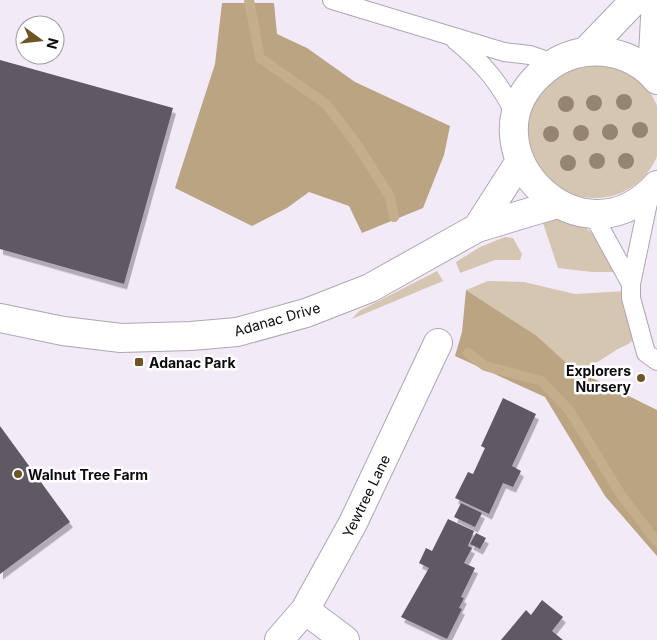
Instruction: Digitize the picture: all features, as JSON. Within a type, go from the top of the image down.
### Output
[{"type":"street","points":[[585,52],[635,0]]},
{"type":"street","points":[[654,77],[656,0]]},
{"type":"street","points":[[653,189],[623,208],[592,213],[574,210],[557,204],[536,187],[520,161],[515,137],[516,117],[521,100],[530,84],[553,63],[570,55],[601,51],[618,54],[636,62],[654,77]]},
{"type":"street","name":"Adanac Drive","points":[[477,228],[520,161]]},
{"type":"street","name":"Adanac Drive","points":[[0,318],[63,331],[121,338],[191,336],[237,332],[306,313],[370,288],[477,228],[557,204]]},
{"type":"street","name":"Yewtree Lane","points":[[279,640],[305,610],[353,523],[438,343]]},
{"type":"street","points":[[305,610],[345,640]]},
{"type":"lane","points":[[332,0],[504,52],[530,55],[553,63]]},
{"type":"lane","points":[[450,35],[481,61],[505,93],[516,117]]},
{"type":"lane","points":[[653,189],[631,284],[631,298],[646,353],[657,361]]},
{"type":"lane","points":[[592,213],[631,284]]},
{"type":"shaded area","points":[[222,3],[274,3],[277,34],[307,48],[355,82],[450,126],[444,155],[423,208],[362,233],[349,206],[309,192],[287,208],[252,226],[175,188],[215,64]]},
{"type":"shaded area","points":[[595,64],[621,69],[632,75],[642,84],[651,94],[657,105],[662,131],[657,157],[651,168],[642,178],[632,187],[621,193],[595,198],[569,193],[558,187],[548,178],[539,168],[533,157],[528,131],[533,105],[539,94],[548,84],[558,75],[569,69]]},
{"type":"shaded area","points":[[558,219],[570,221],[588,230],[600,243],[616,272],[592,272],[558,268],[542,220]]},
{"type":"shaded area","points":[[505,237],[513,238],[522,254],[520,260],[495,260],[460,273],[456,262],[480,247]]},
{"type":"shaded area","points":[[437,271],[443,281],[352,319],[359,311]]},
{"type":"shaded area","points":[[488,281],[524,282],[575,294],[626,291],[633,340],[594,364],[572,368],[537,336],[466,290]]},
{"type":"shaded area","points":[[466,290],[537,336],[572,368],[657,410],[657,556],[605,496],[545,397],[455,356],[462,332]]},
{"type":"building","points":[[0,60],[173,108],[124,284],[0,249]]},
{"type":"building","points":[[503,398],[536,414],[512,466],[521,471],[513,487],[503,483],[489,514],[455,498],[468,472],[473,474],[485,448],[481,446]]},
{"type":"building","name":"Walnut Tree Farm","points":[[0,426],[70,522],[0,574]]},
{"type":"building","points":[[461,503],[482,513],[475,527],[454,517]]},
{"type":"building","points":[[448,519],[474,531],[468,546],[472,548],[464,563],[475,568],[461,597],[464,598],[459,608],[462,609],[447,639],[401,617],[429,568],[419,563],[426,548],[432,551]]},
{"type":"building","points":[[476,533],[486,538],[480,549],[470,544]]},
{"type":"building","points":[[542,600],[563,617],[552,631],[563,640],[501,640],[526,610],[531,615]]},
{"type":"waterway","points":[[249,0],[260,58],[326,104],[358,146],[390,197],[394,217]]},
{"type":"waterway","points":[[468,353],[485,366],[541,381],[569,410],[621,495],[657,542]]},
{"type":"place","name":"Adanac Park","points":[[139,362]]},
{"type":"place","name":"Explorers Nursery","points":[[641,378]]},
{"type":"place","name":"Walnut Tree Farm","points":[[18,474]]}]
